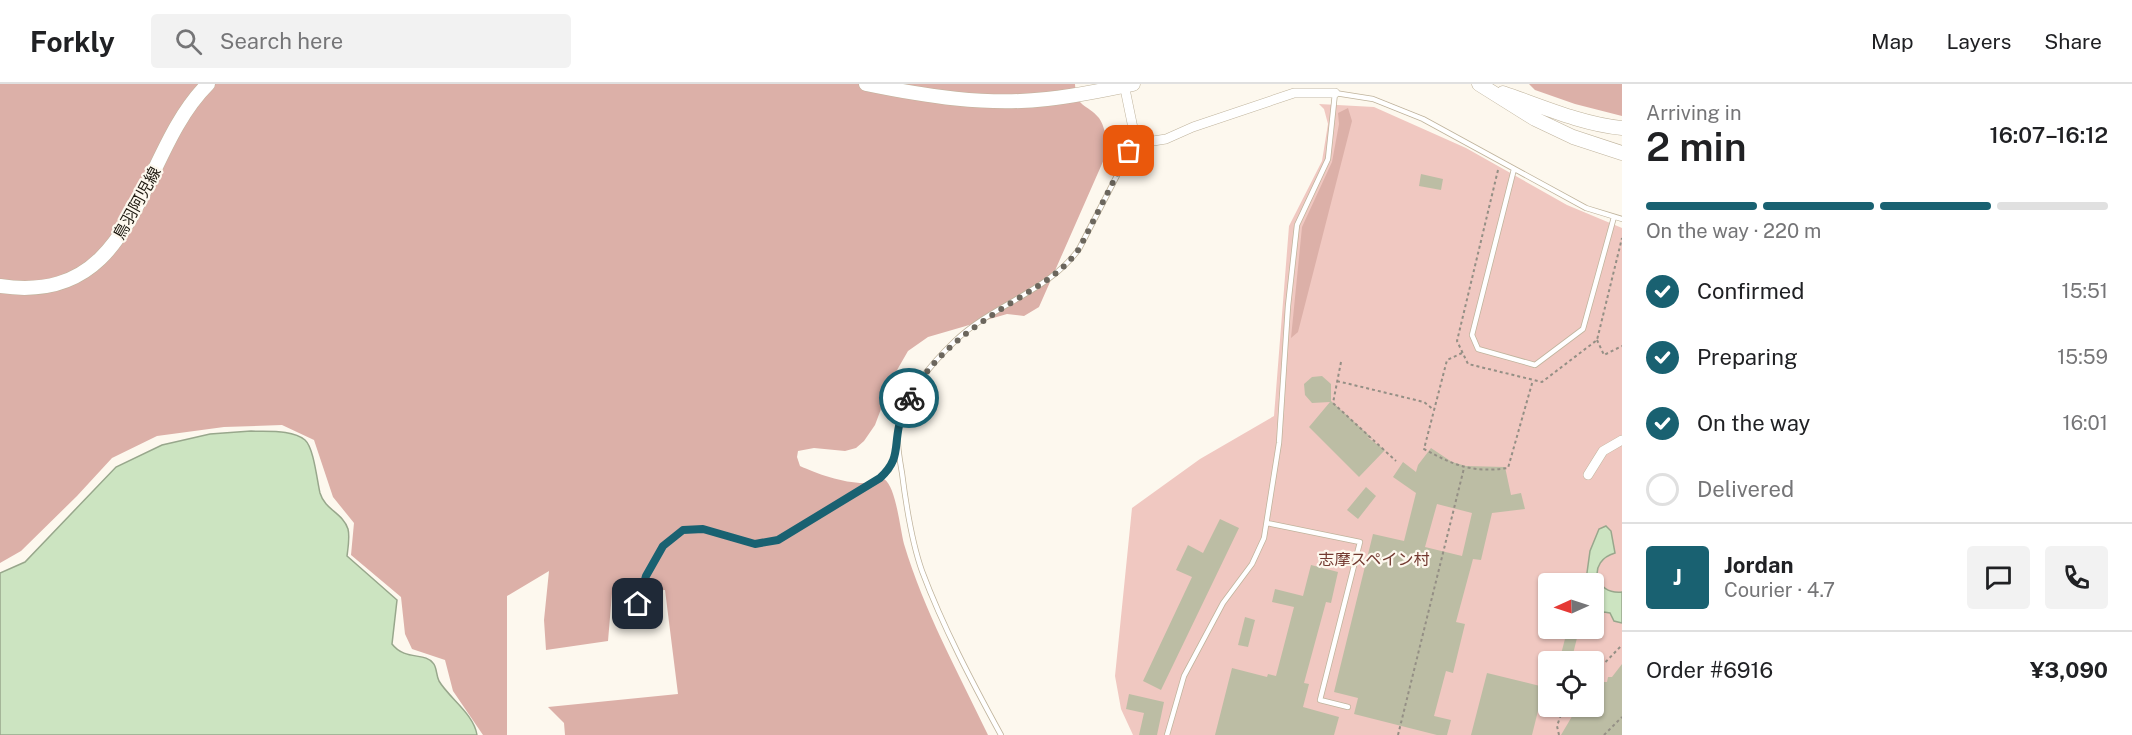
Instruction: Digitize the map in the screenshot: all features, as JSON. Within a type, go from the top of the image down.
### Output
[{"type":"main road","name":"鳥羽阿児線","points":[[0,286],[13,288],[51,286],[83,273],[111,249],[142,201],[174,131],[208,84]]},
{"type":"main road","points":[[866,84],[936,97],[1004,101],[1047,99],[1127,85]]},
{"type":"main road","points":[[1480,84],[1568,115],[1607,127],[1622,128]]},
{"type":"main road","points":[[1480,84],[1535,119],[1572,137],[1622,153]]},
{"type":"street","points":[[1127,85],[1130,118],[1138,135],[1153,141],[1166,139],[1193,127],[1294,93],[1335,93]]},
{"type":"street","points":[[1588,476],[1603,451],[1622,440]]},
{"type":"lane","points":[[1167,735],[1184,676],[1223,603],[1252,564],[1264,538],[1279,443],[1288,306],[1297,225],[1328,159],[1335,93],[1373,99],[1423,119],[1586,208],[1622,219]]},
{"type":"lane","points":[[1001,735],[945,623],[922,569],[912,529],[898,447],[901,417],[910,396],[926,372],[958,338],[1069,264],[1138,135]]},
{"type":"lane","points":[[1514,169],[1472,335],[1478,349],[1535,365],[1583,329],[1614,217]]},
{"type":"lane","points":[[638,604],[646,576],[663,546],[683,530],[703,529],[755,544],[778,540],[880,478],[889,470],[898,447]]},
{"type":"lane","points":[[1267,523],[1360,542],[1320,700],[1348,707]]},
{"type":"path","points":[[1498,170],[1457,341],[1468,364],[1542,382],[1597,340]]},
{"type":"path","points":[[1622,238],[1597,340],[1604,355],[1622,346]]},
{"type":"path","points":[[1462,353],[1447,360],[1424,448],[1464,468],[1494,470],[1508,468],[1533,379]]},
{"type":"path","points":[[1341,362],[1333,403],[1396,460]]},
{"type":"path","points":[[1337,381],[1424,402],[1434,410]]},
{"type":"path","points":[[1398,735],[1464,468]]},
{"type":"path","points":[[1604,664],[1622,645]]},
{"type":"path","points":[[1559,735],[1557,726],[1560,717]]},
{"type":"path","points":[[1604,735],[1622,717]]},
{"type":"green space","name":"志摩スペイン村","points":[[1319,104],[1374,107],[1466,148],[1567,205],[1622,228],[1622,735],[1133,735],[1121,709],[1115,676],[1132,508],[1200,459],[1274,416],[1289,226],[1322,161],[1328,124],[1324,109]]},
{"type":"shaded area","points":[[0,84],[1075,84],[1077,98],[1095,113],[1102,123],[1105,157],[1039,307],[1024,316],[1007,314],[928,337],[908,351],[893,377],[875,425],[864,441],[856,448],[845,451],[814,448],[798,451],[797,457],[800,466],[819,474],[865,483],[884,479],[888,483],[895,499],[904,544],[921,593],[988,735],[565,735],[564,723],[548,707],[678,694],[665,590],[612,593],[608,641],[546,650],[544,620],[549,571],[507,596],[507,735],[483,735],[453,691],[445,660],[412,649],[405,634],[401,597],[351,555],[354,523],[333,497],[314,440],[282,425],[224,427],[157,436],[112,458],[21,551],[0,563]]},
{"type":"shaded area","points":[[1529,84],[1622,84],[1622,116],[1575,104],[1535,90]]},
{"type":"shaded area","points":[[1348,108],[1352,121],[1298,332],[1291,338],[1302,227],[1332,162],[1339,124],[1338,113]]},
{"type":"shaded area","points":[[251,431],[293,434],[300,436],[308,444],[322,499],[342,519],[348,529],[347,556],[397,600],[392,644],[403,653],[425,658],[433,663],[439,681],[471,720],[477,735],[0,735],[0,573],[25,562],[116,467],[162,445],[210,434]]},
{"type":"shaded area","points":[[1606,526],[1611,531],[1615,553],[1600,563],[1598,573],[1587,573],[1590,551],[1599,529]]},
{"type":"shaded area","points":[[1604,587],[1613,592],[1622,592],[1622,623],[1614,621],[1610,613],[1604,612]]},
{"type":"building","points":[[1421,174],[1443,179],[1441,190],[1419,186]]},
{"type":"building","points":[[1322,376],[1331,384],[1331,401],[1373,439],[1367,437],[1385,450],[1359,477],[1309,427],[1330,402],[1312,403],[1305,395],[1304,384],[1312,377]]},
{"type":"building","points":[[1431,448],[1452,462],[1466,466],[1505,467],[1511,495],[1521,493],[1525,509],[1492,513],[1481,560],[1473,559],[1456,622],[1465,624],[1453,673],[1446,671],[1434,716],[1451,720],[1447,735],[1437,735],[1354,714],[1358,698],[1334,692],[1373,534],[1404,541],[1416,493],[1393,477],[1403,462],[1416,472],[1418,465]],"holes":[[[1437,504],[1472,513],[1462,556],[1425,547]]]},
{"type":"building","points":[[1366,487],[1376,496],[1358,519],[1347,510]]},
{"type":"building","points":[[1220,519],[1239,528],[1161,690],[1143,681],[1192,577],[1176,570],[1188,545],[1203,553]]},
{"type":"building","points":[[1311,565],[1338,572],[1331,603],[1326,602],[1304,683],[1309,684],[1303,707],[1339,717],[1334,735],[1215,735],[1232,668],[1267,677],[1268,674],[1276,676],[1294,607],[1272,602],[1275,589],[1303,596]]},
{"type":"building","points":[[1245,617],[1255,620],[1248,647],[1238,645]]},
{"type":"building","points":[[1565,639],[1577,639],[1574,651],[1562,651]]},
{"type":"building","points":[[1622,664],[1622,735],[1561,735],[1572,717],[1604,717],[1604,682],[1607,682],[1608,677],[1612,677]]},
{"type":"building","points":[[1487,673],[1538,686],[1538,711],[1532,735],[1471,735]]},
{"type":"building","points":[[1129,694],[1164,702],[1157,735],[1139,735],[1144,713],[1126,709]]},
{"type":"way so far","points":[[909,398],[926,372],[958,338],[1069,264],[1129,151]]},
{"type":"route","points":[[638,604],[646,576],[663,546],[683,530],[703,529],[755,544],[778,540],[880,478],[889,470],[898,447],[898,430],[909,398]]}]
